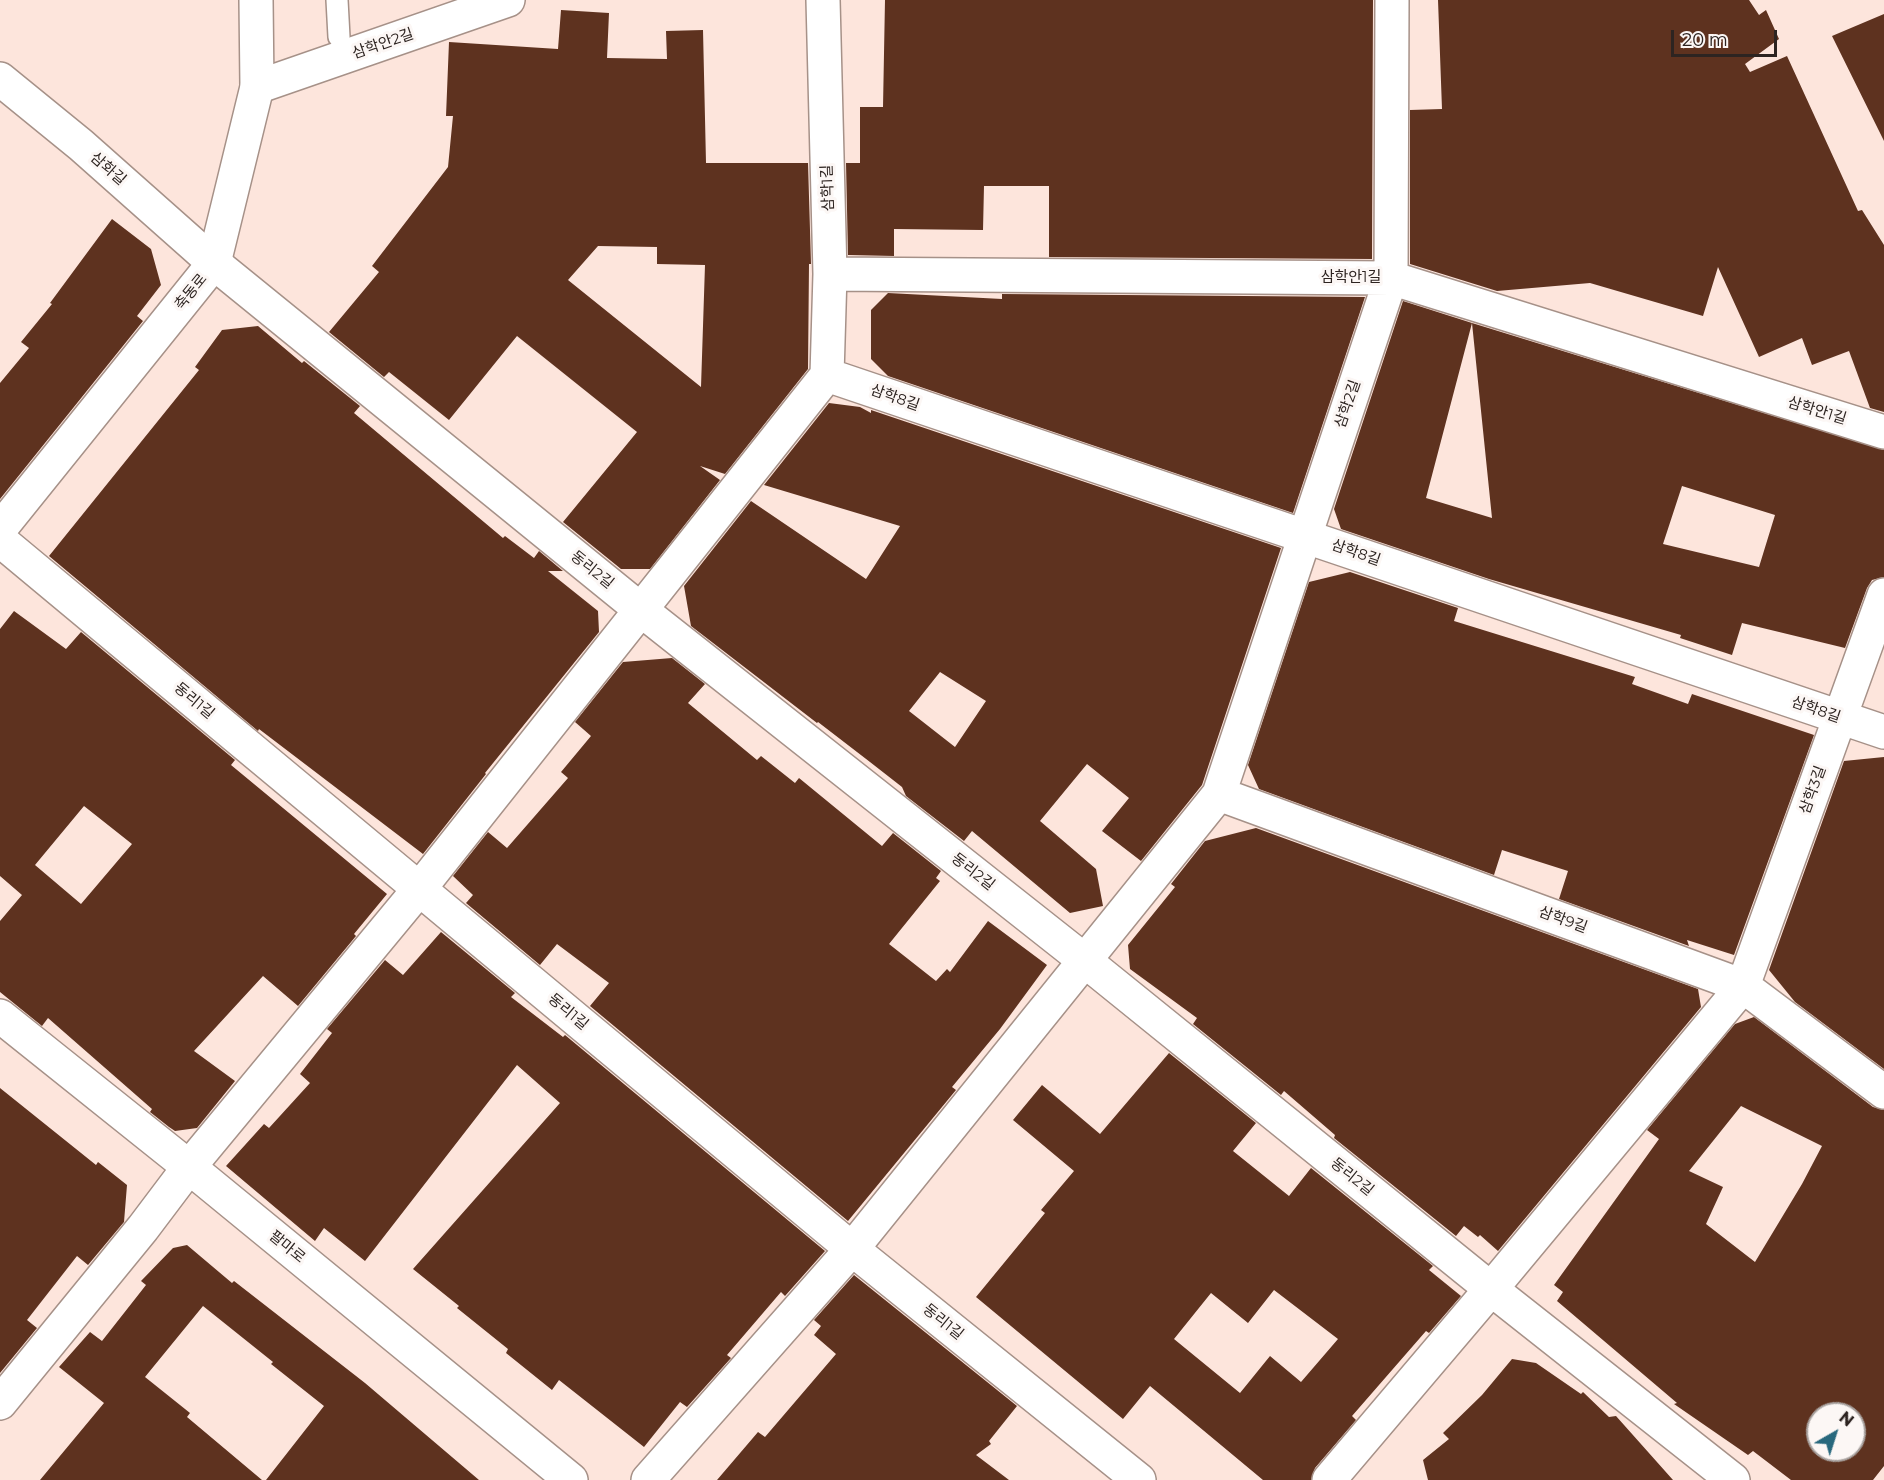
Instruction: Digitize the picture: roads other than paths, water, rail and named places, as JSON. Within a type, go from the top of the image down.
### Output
[{"type":"street","name":"축동로","points":[[0,529],[214,262],[257,87],[256,0]]},
{"type":"street","name":"삼학안2길","points":[[257,87],[508,0]]},
{"type":"street","name":"삼학1길","points":[[823,0],[830,274],[827,375]]},
{"type":"street","name":"삼학2길","points":[[1219,794],[1391,278],[1392,0]]},
{"type":"street","name":"삼화길","points":[[0,79],[81,145],[214,262]]},
{"type":"street","name":"동리2길","points":[[214,262],[641,610],[1084,960],[1491,1289],[1733,1480]]},
{"type":"street","name":"삼학안1길","points":[[830,274],[1391,278],[1884,432]]},
{"type":"street","points":[[0,1403],[143,1228],[189,1167],[420,888],[827,375]]},
{"type":"street","name":"삼학8길","points":[[827,375],[1884,732]]},
{"type":"street","name":"동리1길","points":[[0,540],[852,1249],[1139,1480]]},
{"type":"street","name":"삼학3길","points":[[1743,986],[1884,595]]},
{"type":"street","points":[[648,1480],[852,1249],[1219,794]]},
{"type":"street","name":"삼학9길","points":[[1219,794],[1743,986],[1884,1092]]},
{"type":"street","points":[[1329,1480],[1743,986]]},
{"type":"street","name":"팔마로","points":[[0,1016],[189,1167],[571,1480]]},
{"type":"lane","points":[[337,0],[339,37]]}]
